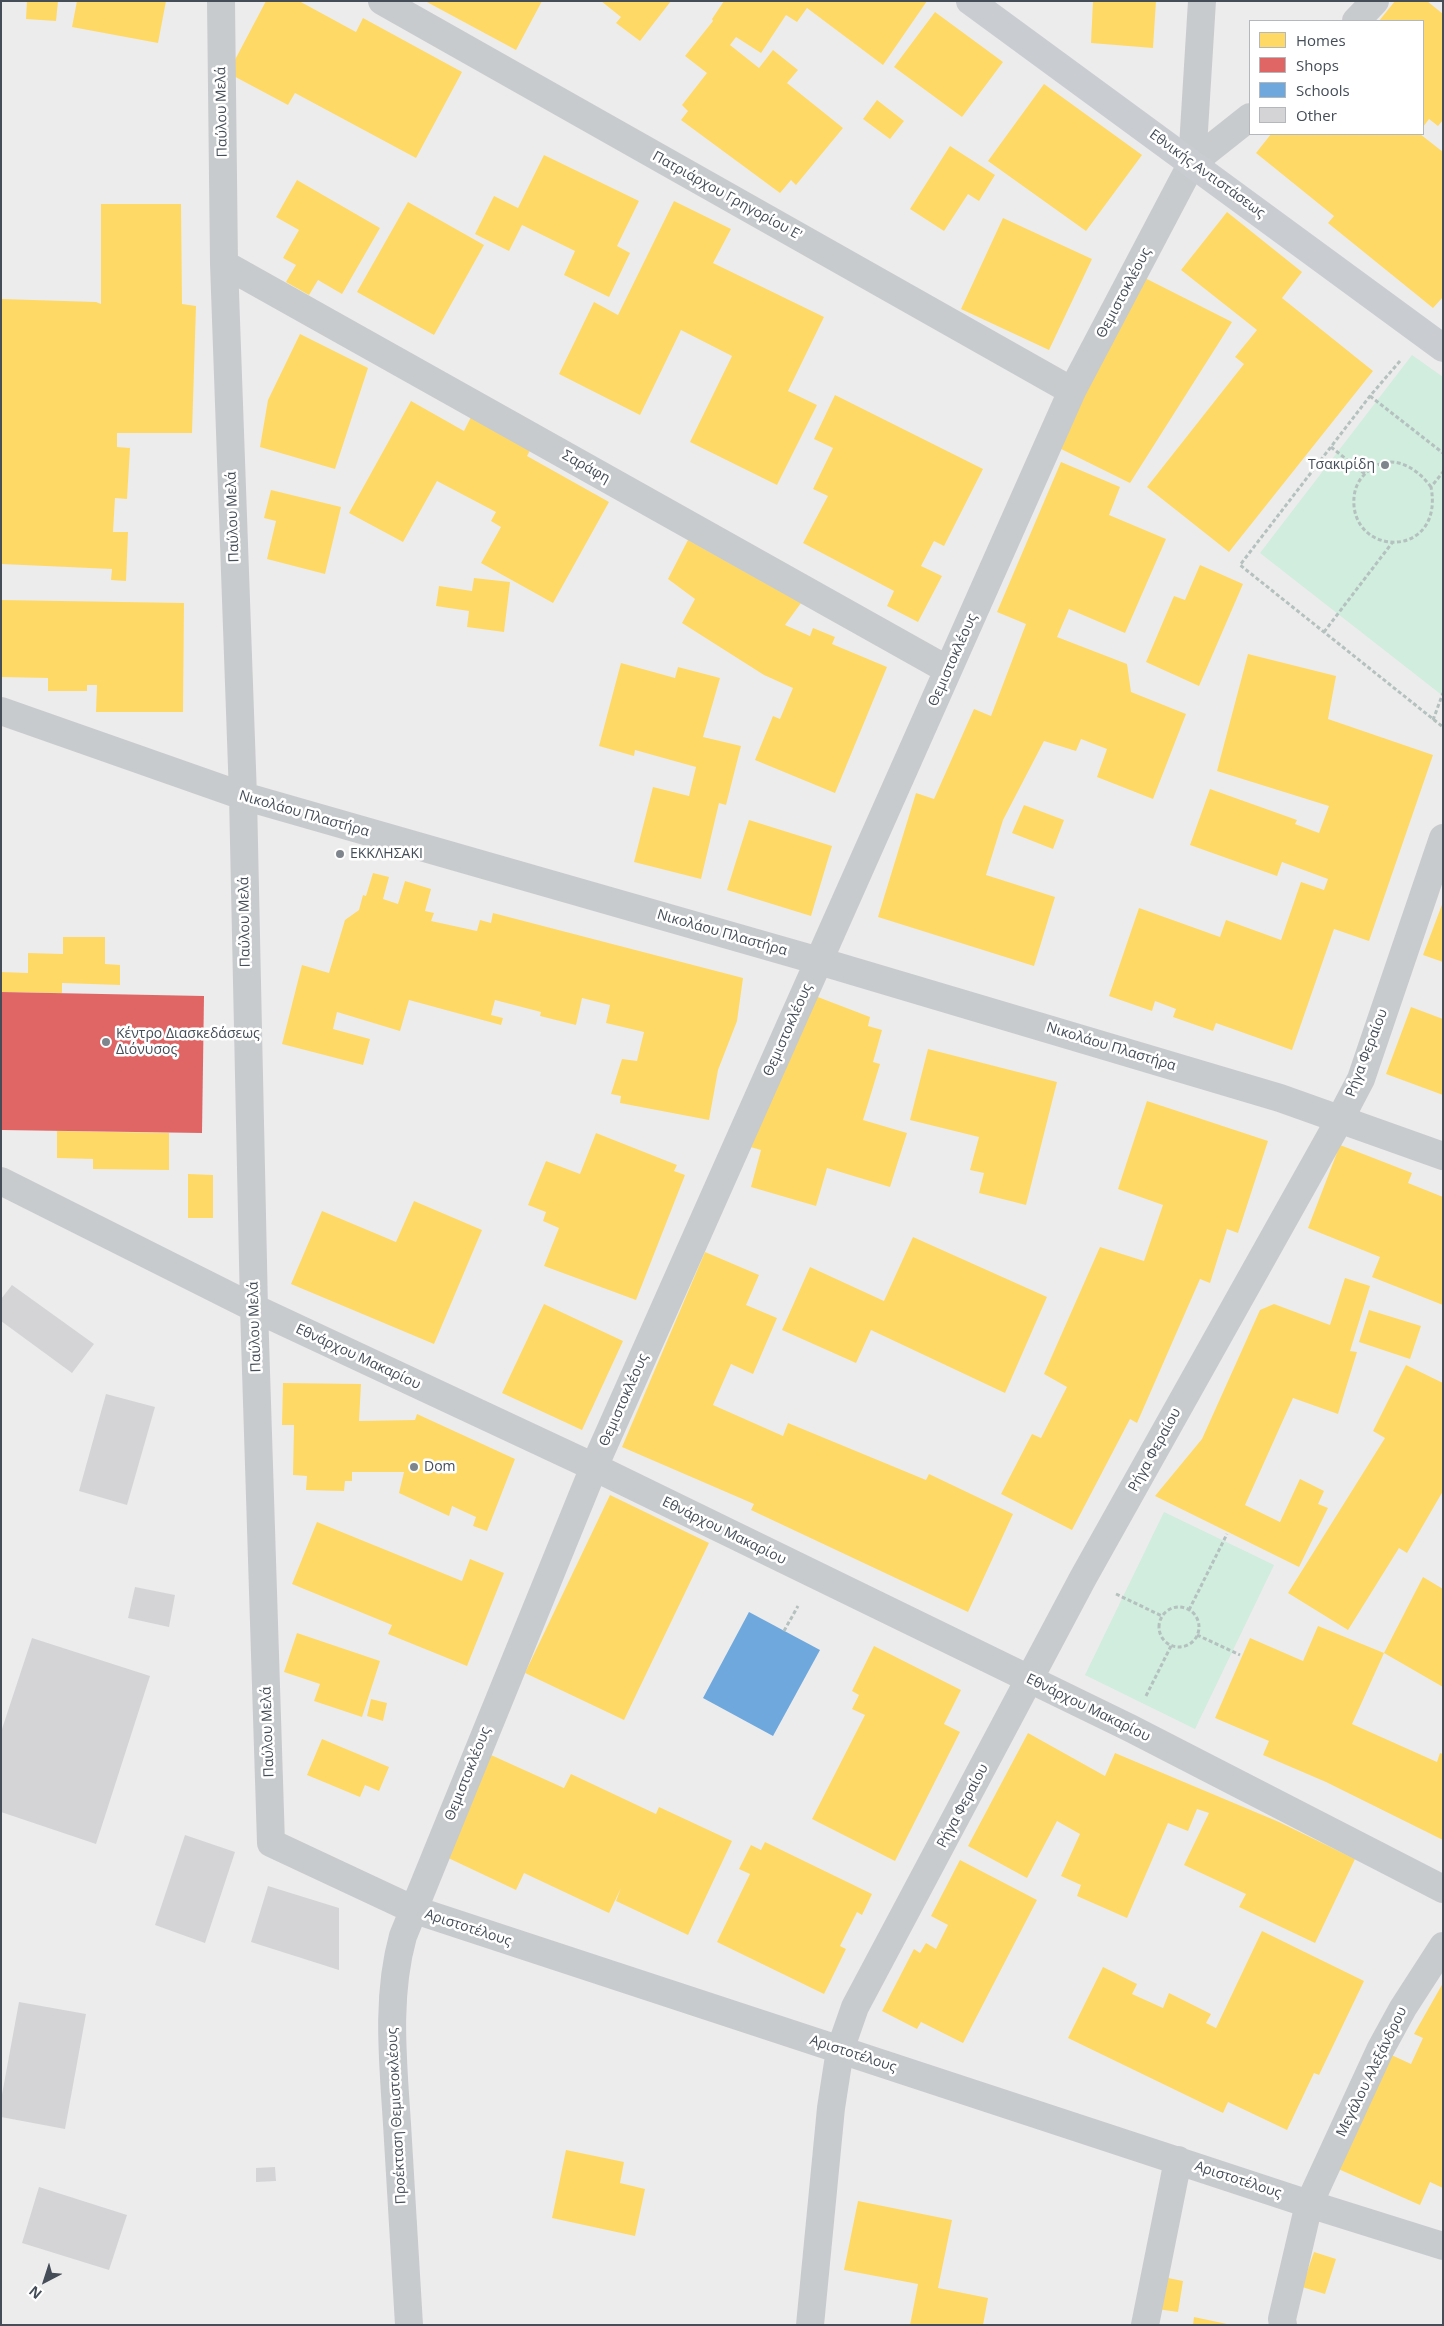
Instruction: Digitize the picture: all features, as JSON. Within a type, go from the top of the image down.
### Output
[{"type":"main road","name":"Εθνικής Αντιστάσεως","points":[[970,1],[1433,341]]},
{"type":"street","name":"Παύλου Μελά","points":[[221,1],[224,264],[243,796],[254,1308],[271,1843]]},
{"type":"street","name":"Πατριάρχου Γρηγορίου Ε'","points":[[382,1],[1072,391]]},
{"type":"street","points":[[1192,163],[1202,1]]},
{"type":"street","points":[[1357,20],[1375,1]]},
{"type":"street","points":[[1192,163],[1249,118]]},
{"type":"street","name":"Θεμιστοκλέους","points":[[412,1909],[594,1468],[1072,391],[1192,163]]},
{"type":"street","name":"Σαράφη","points":[[224,264],[948,670]]},
{"type":"street","name":"Νικολάου Πλαστήρα","points":[[1,711],[243,796],[819,961],[1280,1098],[1443,1156]]},
{"type":"street","name":"Ρήγα Φεραίου","points":[[810,2325],[831,2108],[840,2050],[856,2007],[1083,1578],[1361,1079],[1438,868],[1443,838]]},
{"type":"street","name":"Εθνάρχου Μακαρίου","points":[[1,1181],[254,1308],[594,1468],[1130,1728],[1443,1889]]},
{"type":"street","name":"Αριστοτέλους","points":[[271,1843],[412,1909],[1309,2204],[1443,2246]]},
{"type":"street","name":"Προέκταση Θεμιστοκλέους","points":[[409,2325],[393,2054],[392,1986],[396,1960],[412,1909]]},
{"type":"street","name":"Μεγάλου Αλεξάνδρου","points":[[1283,2325],[1282,2319],[1309,2204],[1380,2050],[1403,2008],[1443,1946]]},
{"type":"street","points":[[1145,2325],[1178,2160]]},
{"type":"path","points":[[1433,341],[1370,396],[1240,565],[1443,727]]},
{"type":"path","points":[[1370,396],[1443,453]]},
{"type":"path","points":[[1331,447],[1365,474]]},
{"type":"path","points":[[1388,462],[1401,463],[1414,468],[1431,487],[1432,513],[1427,525],[1417,535],[1406,541],[1392,543],[1374,537],[1360,524],[1355,511],[1354,498],[1357,485],[1365,474],[1375,466],[1388,462]]},
{"type":"path","points":[[1431,487],[1443,472]]},
{"type":"path","points":[[1324,632],[1392,543]]},
{"type":"path","points":[[1433,720],[1443,693]]},
{"type":"path","points":[[1189,1610],[1226,1534]]},
{"type":"path","points":[[1083,1578],[1162,1616]]},
{"type":"path","points":[[1177,1607],[1189,1610],[1199,1624],[1197,1635],[1190,1644],[1177,1647],[1171,1646],[1162,1638],[1160,1633],[1162,1616],[1166,1611],[1177,1607]]},
{"type":"path","points":[[1197,1635],[1240,1655]]},
{"type":"path","points":[[1130,1728],[1171,1646]]},
{"type":"green space","name":"Τσακιρίδη","points":[[1412,355],[1443,377],[1443,696],[1260,553]]},
{"type":"green space","points":[[1164,1512],[1274,1565],[1195,1729],[1085,1675]]},
{"type":"building: Homes","points":[[27,1],[58,1],[56,21],[26,19]]},
{"type":"building: Homes","points":[[77,1],[166,1],[158,43],[72,27]]},
{"type":"building: Homes","points":[[266,1],[299,1],[356,32],[363,18],[462,72],[416,158],[295,93],[288,105],[228,73]]},
{"type":"building: Homes","points":[[425,1],[542,1],[516,50]]},
{"type":"building: Homes","points":[[601,1],[671,1],[640,41],[616,23],[621,17]]},
{"type":"building: Homes","points":[[724,1],[927,1],[883,65],[807,8],[797,22],[786,15],[761,53],[736,37],[730,45],[759,68],[773,50],[798,70],[787,83],[843,128],[796,185],[791,180],[780,193],[681,120],[688,111],[682,105],[707,73],[685,56],[713,21],[712,19]]},
{"type":"building: Homes","points":[[1093,1],[1156,1],[1153,48],[1091,43]]},
{"type":"building: Homes","points":[[1395,1],[1427,1],[1443,14],[1443,120],[1438,126],[1429,119],[1424,126],[1424,20],[1380,20]]},
{"type":"building: Homes","points":[[935,12],[1003,62],[962,117],[894,67]]},
{"type":"building: Homes","points":[[1044,84],[1142,155],[1086,231],[988,161]]},
{"type":"building: Homes","points":[[877,100],[904,121],[890,139],[863,119]]},
{"type":"building: Homes","points":[[1270,135],[1421,135],[1443,152],[1443,297],[1433,308],[1328,223],[1334,216],[1256,153]]},
{"type":"building: Homes","points":[[950,146],[995,175],[979,201],[968,194],[944,231],[910,209]]},
{"type":"building: Homes","points":[[544,155],[639,201],[617,246],[630,253],[609,297],[564,275],[575,251],[522,225],[509,251],[475,234],[494,196],[518,208]]},
{"type":"building: Homes","points":[[297,180],[380,228],[342,294],[318,280],[309,295],[286,282],[296,265],[283,258],[299,230],[276,217]]},
{"type":"building: Homes","points":[[674,201],[731,229],[713,263],[824,317],[788,391],[817,405],[777,485],[690,442],[732,356],[681,330],[640,415],[559,374],[594,302],[618,315]]},
{"type":"building: Homes","points":[[408,202],[484,245],[434,335],[357,292]]},
{"type":"building: Homes","points":[[101,204],[181,204],[182,304],[196,306],[192,433],[117,433],[117,447],[130,448],[127,499],[115,498],[113,532],[128,532],[126,581],[111,580],[112,569],[1,564],[2,299],[96,302],[101,304]]},
{"type":"building: Homes","points":[[1227,212],[1302,272],[1282,298],[1373,371],[1229,552],[1147,487],[1244,364],[1235,357],[1257,330],[1181,270]]},
{"type":"building: Homes","points":[[1003,218],[1092,259],[1049,350],[961,309]]},
{"type":"building: Homes","points":[[1139,275],[1232,322],[1130,483],[1057,447]]},
{"type":"building: Homes","points":[[300,334],[368,368],[335,469],[260,447],[268,400]]},
{"type":"building: Homes","points":[[835,395],[983,469],[944,546],[934,541],[921,566],[942,576],[918,622],[887,606],[894,591],[803,543],[828,496],[813,489],[833,448],[814,439]]},
{"type":"building: Homes","points":[[411,401],[464,431],[472,415],[535,441],[527,456],[609,502],[553,603],[481,563],[501,527],[491,521],[496,512],[437,481],[403,542],[349,513]]},
{"type":"building: Homes","points":[[1061,462],[1120,487],[1109,515],[1166,539],[1125,633],[1069,609],[1057,637],[1127,664],[1131,692],[1186,714],[1153,799],[1097,777],[1107,749],[1081,739],[1076,751],[1044,741],[1003,820],[986,875],[1055,897],[1034,966],[878,917],[916,793],[934,799],[974,709],[991,716],[1026,624],[997,612]]},
{"type":"building: Homes","points":[[271,490],[341,507],[325,574],[267,559],[276,521],[264,518]]},
{"type":"building: Homes","points":[[688,540],[801,603],[785,625],[810,636],[813,628],[835,637],[832,644],[887,667],[835,793],[755,760],[773,716],[780,719],[793,688],[764,675],[682,623],[695,599],[668,579]]},
{"type":"building: Homes","points":[[1200,565],[1243,584],[1199,686],[1146,662],[1174,596],[1185,600]]},
{"type":"building: Homes","points":[[474,578],[510,582],[504,632],[467,627],[469,611],[436,606],[439,586],[472,591]]},
{"type":"building: Homes","points":[[1,600],[184,603],[183,712],[96,712],[97,685],[87,685],[87,691],[48,691],[48,678],[1,677]]},
{"type":"building: Homes","points":[[1248,654],[1336,676],[1328,719],[1433,755],[1369,941],[1334,929],[1292,1050],[1216,1023],[1213,1031],[1173,1017],[1176,1009],[1155,1001],[1152,1011],[1109,996],[1139,908],[1220,937],[1226,920],[1281,940],[1301,882],[1324,890],[1328,879],[1282,862],[1277,876],[1190,845],[1210,789],[1297,820],[1295,824],[1319,833],[1329,806],[1217,771]]},
{"type":"building: Homes","points":[[621,663],[675,678],[678,667],[720,678],[703,737],[741,746],[726,805],[719,803],[701,879],[634,862],[653,787],[689,796],[696,767],[635,750],[634,756],[599,746]]},
{"type":"building: Homes","points":[[1024,805],[1064,820],[1053,849],[1012,833]]},
{"type":"building: Homes","points":[[749,820],[832,846],[811,916],[727,890]]},
{"type":"building: Homes","points":[[373,873],[389,877],[383,899],[398,904],[405,881],[431,889],[425,911],[434,913],[431,921],[477,931],[480,920],[491,923],[493,913],[743,978],[737,1021],[718,1070],[709,1120],[620,1103],[621,1096],[611,1094],[622,1059],[637,1061],[644,1032],[606,1023],[610,1005],[582,998],[576,1025],[540,1016],[541,1012],[495,1000],[491,1015],[503,1018],[501,1025],[409,1000],[400,1031],[337,1012],[333,1029],[370,1039],[363,1065],[282,1044],[302,965],[329,973],[345,920],[359,910],[363,895],[366,896]]},
{"type":"building: Homes","points":[[1443,902],[1443,962],[1423,955]]},
{"type":"building: Homes","points":[[63,937],[105,937],[105,964],[120,965],[120,985],[62,983],[62,993],[1,992],[1,972],[28,973],[28,953],[63,954]]},
{"type":"building: Homes","points":[[810,994],[870,1017],[868,1026],[882,1030],[873,1062],[880,1064],[863,1120],[907,1133],[890,1187],[827,1168],[816,1206],[751,1187],[761,1150],[747,1146]]},
{"type":"building: Homes","points":[[1411,1007],[1443,1019],[1443,1095],[1386,1074]]},
{"type":"building: Homes","points":[[928,1049],[1057,1082],[1026,1205],[979,1193],[984,1173],[970,1170],[979,1137],[910,1120]]},
{"type":"building: Homes","points":[[1147,1101],[1268,1141],[1238,1233],[1227,1229],[1210,1283],[1200,1279],[1137,1423],[1130,1419],[1072,1530],[1001,1494],[1032,1434],[1041,1438],[1067,1387],[1044,1374],[1100,1247],[1144,1261],[1163,1205],[1118,1189]]},
{"type":"building: Homes","points":[[57,1131],[169,1133],[169,1170],[93,1169],[93,1159],[57,1158]]},
{"type":"building: Homes","points":[[596,1133],[677,1165],[674,1171],[685,1175],[636,1300],[544,1266],[559,1228],[543,1221],[546,1212],[528,1205],[546,1161],[580,1174]]},
{"type":"building: Homes","points":[[1340,1145],[1412,1173],[1408,1183],[1443,1197],[1443,1305],[1372,1277],[1380,1257],[1308,1228]]},
{"type":"building: Homes","points":[[188,1174],[213,1175],[213,1218],[188,1218]]},
{"type":"building: Homes","points":[[414,1201],[482,1230],[434,1344],[291,1284],[322,1211],[396,1242]]},
{"type":"building: Homes","points":[[913,1237],[1047,1297],[1005,1393],[871,1330],[856,1363],[782,1330],[810,1267],[884,1301]]},
{"type":"building: Homes","points":[[705,1252],[759,1275],[746,1305],[777,1318],[753,1374],[731,1364],[713,1405],[783,1436],[788,1423],[926,1480],[929,1474],[1013,1514],[968,1612],[751,1510],[754,1504],[622,1447]]},
{"type":"building: Homes","points":[[1345,1278],[1370,1286],[1350,1351],[1357,1352],[1338,1414],[1293,1398],[1245,1505],[1280,1522],[1300,1479],[1324,1491],[1318,1504],[1328,1508],[1299,1567],[1155,1496],[1202,1439],[1260,1310],[1274,1304],[1330,1325]]},
{"type":"building: Homes","points":[[544,1304],[623,1341],[582,1430],[502,1393]]},
{"type":"building: Homes","points":[[1369,1310],[1421,1326],[1410,1359],[1359,1342]]},
{"type":"building: Homes","points":[[1406,1365],[1443,1383],[1443,1491],[1407,1553],[1399,1548],[1348,1630],[1288,1593],[1385,1438],[1373,1431]]},
{"type":"building: Homes","points":[[283,1383],[361,1384],[359,1421],[415,1420],[417,1414],[515,1459],[487,1531],[473,1526],[476,1517],[452,1506],[449,1516],[399,1493],[404,1472],[352,1472],[352,1481],[345,1481],[344,1491],[306,1490],[307,1476],[293,1475],[294,1425],[282,1425]]},
{"type":"building: Homes","points":[[610,1495],[709,1543],[624,1720],[525,1673]]},
{"type":"building: Homes","points":[[317,1522],[462,1581],[470,1559],[504,1573],[467,1666],[388,1634],[392,1625],[292,1584]]},
{"type":"building: Homes","points":[[1423,1577],[1443,1589],[1443,1687],[1384,1653]]},
{"type":"building: Homes","points":[[1318,1626],[1384,1653],[1352,1724],[1437,1762],[1440,1753],[1443,1754],[1443,1840],[1326,1782],[1263,1755],[1269,1741],[1215,1718],[1250,1638],[1303,1661]]},
{"type":"building: Homes","points":[[297,1633],[380,1661],[362,1717],[314,1701],[320,1684],[284,1672]]},
{"type":"building: Homes","points":[[874,1646],[961,1690],[944,1724],[960,1732],[895,1861],[812,1819],[865,1715],[852,1709],[859,1695],[852,1691]]},
{"type":"building: Homes","points":[[371,1699],[387,1703],[383,1721],[367,1716]]},
{"type":"building: Homes","points":[[1028,1733],[1105,1776],[1115,1753],[1279,1822],[1355,1859],[1315,1943],[1239,1907],[1246,1894],[1184,1865],[1209,1813],[1197,1809],[1188,1831],[1168,1823],[1127,1918],[1077,1896],[1081,1885],[1061,1876],[1080,1834],[1057,1821],[1027,1878],[968,1846]]},
{"type":"building: Homes","points":[[322,1739],[389,1767],[379,1791],[365,1785],[360,1797],[307,1775]]},
{"type":"building: Homes","points":[[491,1755],[564,1788],[571,1774],[656,1814],[659,1807],[732,1841],[688,1935],[616,1901],[621,1888],[609,1913],[524,1873],[516,1890],[444,1856]]},
{"type":"building: Homes","points":[[765,1842],[872,1894],[862,1915],[857,1912],[840,1946],[846,1949],[824,1994],[717,1942],[750,1874],[739,1869],[751,1845],[761,1850]]},
{"type":"building: Homes","points":[[960,1860],[1037,1900],[963,2043],[921,2022],[917,2029],[882,2011],[914,1949],[920,1953],[926,1943],[936,1949],[948,1925],[931,1916]]},
{"type":"building: Homes","points":[[1262,1931],[1364,1981],[1319,2075],[1314,2073],[1287,2130],[1228,2102],[1223,2113],[1068,2038],[1103,1967],[1137,1984],[1132,1994],[1163,2008],[1169,1993],[1211,2014],[1206,2023],[1216,2028]]},
{"type":"building: Homes","points":[[1443,1983],[1443,2188],[1430,2182],[1420,2205],[1336,2168],[1385,2052],[1411,2064],[1423,2038],[1414,2034]]},
{"type":"building: Homes","points":[[566,2150],[624,2162],[620,2183],[645,2189],[635,2236],[552,2218]]},
{"type":"building: Homes","points":[[858,2201],[952,2220],[938,2288],[988,2298],[983,2325],[910,2325],[918,2284],[844,2270]]},
{"type":"building: Homes","points":[[1314,2252],[1336,2259],[1325,2294],[1302,2287]]},
{"type":"building: Homes","points":[[1163,2277],[1183,2281],[1178,2312],[1157,2309]]},
{"type":"building: Homes","points":[[1194,2317],[1227,2324],[1227,2325],[1193,2325]]},
{"type":"building: Shops","points":[[1,992],[204,996],[202,1133],[1,1130]]},
{"type":"building: Schools","points":[[749,1612],[820,1650],[773,1736],[703,1698]]},
{"type":"building: Other","points":[[12,1285],[94,1344],[72,1373],[1,1321],[1,1299]]},
{"type":"building: Other","points":[[106,1394],[155,1407],[127,1505],[79,1491]]},
{"type":"building: Other","points":[[135,1587],[175,1595],[169,1627],[128,1618]]},
{"type":"building: Other","points":[[32,1638],[150,1676],[96,1844],[1,1812],[1,1732]]},
{"type":"building: Other","points":[[185,1835],[235,1852],[205,1943],[155,1925]]},
{"type":"building: Other","points":[[268,1886],[339,1908],[339,1970],[251,1942]]},
{"type":"building: Other","points":[[19,2002],[86,2014],[65,2129],[1,2117],[1,2100]]},
{"type":"building: Other","points":[[275,2167],[276,2181],[256,2182],[256,2168]]},
{"type":"building: Other","points":[[39,2187],[127,2215],[109,2270],[22,2243]]},
{"type":"place","name":"Τσακιρίδη","points":[[1385,465]]},
{"type":"place","name":"ΕΚΚΛΗΣΑΚΙ","points":[[340,854]]},
{"type":"place","name":"Κέντρο Διασκεδάσεως Διόνυσος","points":[[106,1042]]},
{"type":"place","name":"Dom","points":[[414,1467]]}]
